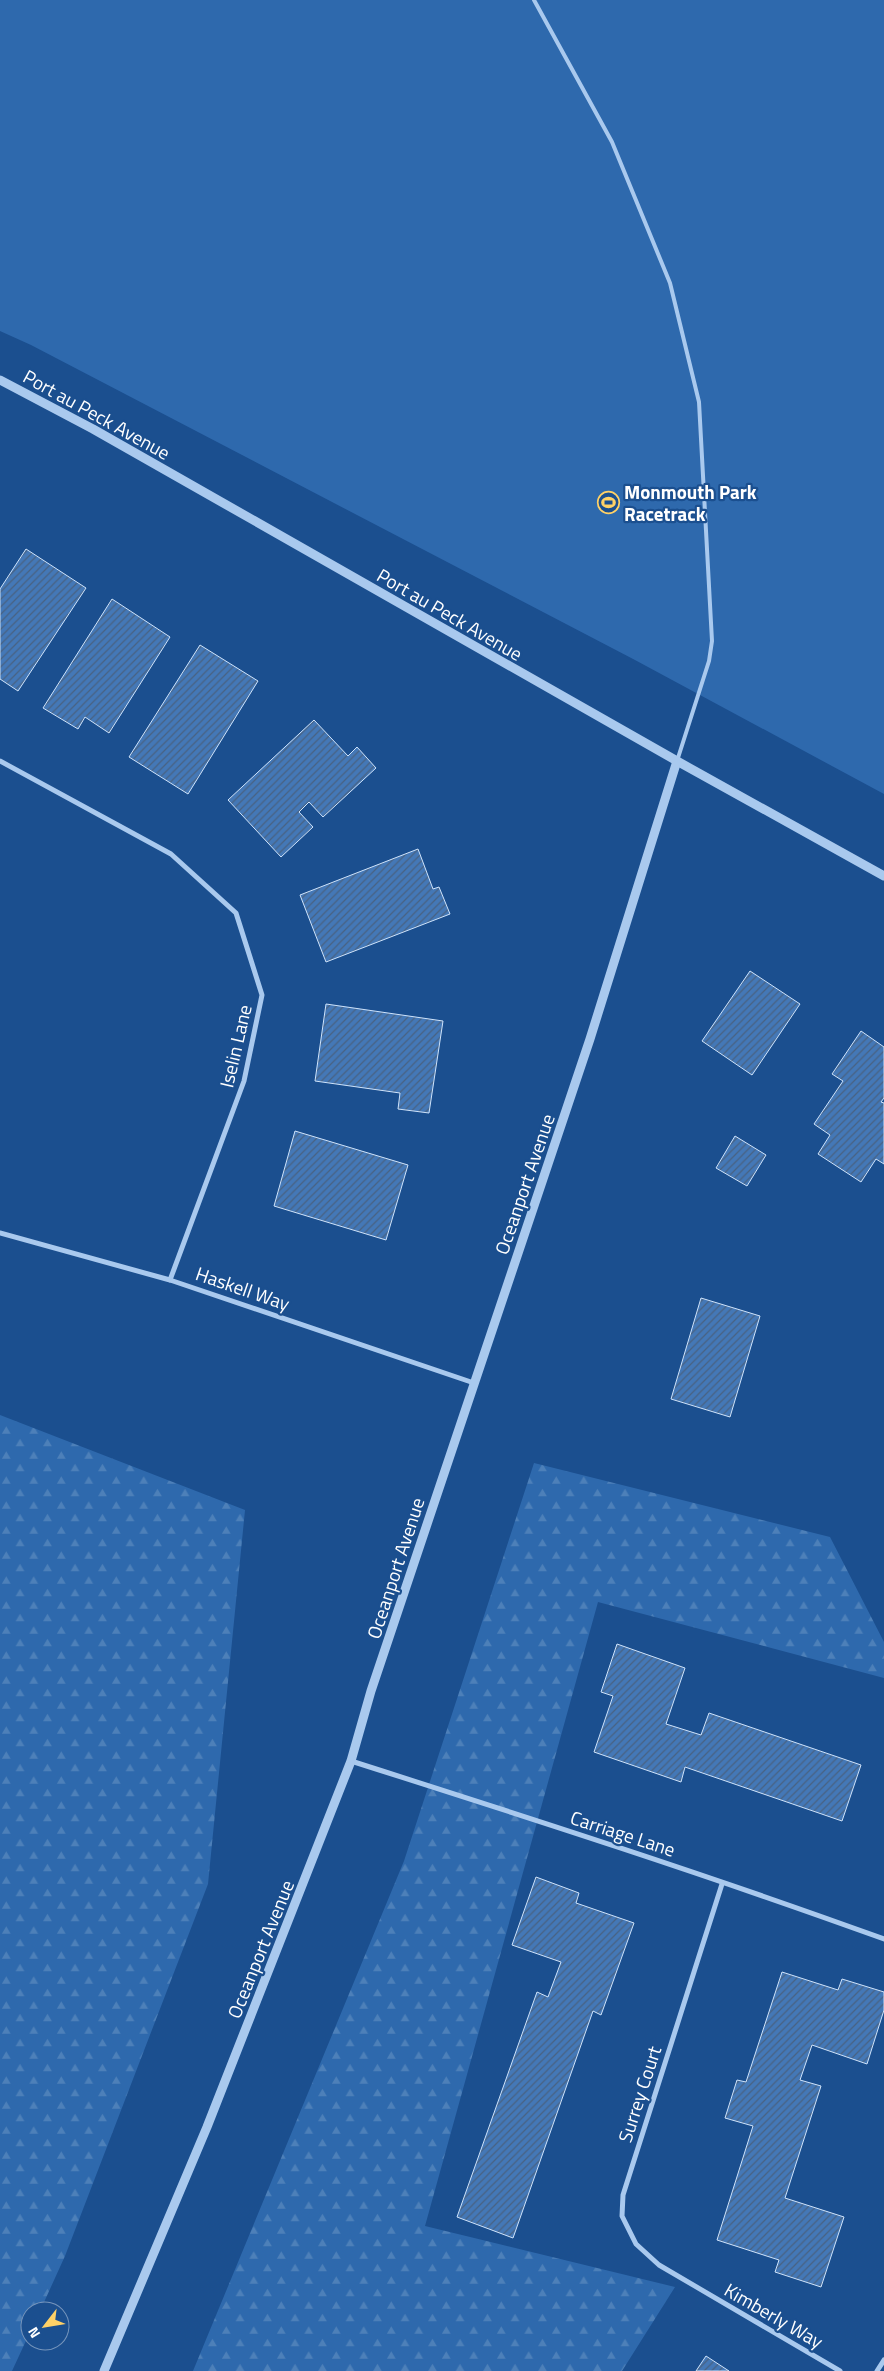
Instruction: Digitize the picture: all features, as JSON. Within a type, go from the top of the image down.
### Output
[{"type":"street","name":"Port au Peck Avenue","points":[[0,380],[94,429],[677,761],[884,876]]},
{"type":"street","name":"Iselin Lane","points":[[0,761],[171,854],[236,914],[262,995],[244,1081],[170,1280]]},
{"type":"street","name":"Oceanport Avenue","points":[[104,2371],[207,2127],[351,1761],[371,1691],[593,1031],[677,761]]},
{"type":"street","name":"Haskell Way","points":[[0,1233],[170,1280],[474,1383]]},
{"type":"street","name":"Carriage Lane","points":[[351,1761],[662,1860],[722,1884],[788,1904],[884,1939]]},
{"type":"street","name":"Surrey Court","points":[[694,2285],[659,2265],[636,2244],[622,2216],[623,2195],[722,1884]]},
{"type":"street","name":"Kimberly Way","points":[[694,2285],[840,2371]]},
{"type":"street","points":[[878,2371],[884,2360]]},
{"type":"lane","points":[[534,0],[612,142],[670,283],[699,402],[712,641],[709,661],[677,761]]},
{"type":"green space","name":"Monmouth Park Racetrack","points":[[0,0],[884,0],[884,794],[635,660],[31,345],[0,331]]},
{"type":"green space","points":[[0,1415],[245,1510],[208,1884],[65,2256],[45,2301],[20,2301],[21,2351],[12,2371],[0,2371]]},
{"type":"green space","points":[[534,1463],[830,1537],[884,1642],[884,1678],[598,1602],[425,2226],[675,2287],[622,2371],[193,2371],[404,1861]]},
{"type":"building","points":[[26,549],[86,588],[18,691],[0,679],[0,589]]},
{"type":"building","points":[[112,599],[170,637],[109,733],[85,717],[78,729],[43,708]]},
{"type":"building","points":[[200,645],[258,681],[188,794],[129,757]]},
{"type":"building","points":[[314,720],[348,756],[357,747],[376,768],[323,817],[309,802],[299,812],[313,827],[281,857],[228,800]]},
{"type":"building","points":[[418,849],[433,889],[439,887],[450,914],[326,962],[300,895]]},
{"type":"building","points":[[750,971],[800,1004],[752,1075],[702,1041]]},
{"type":"building","points":[[326,1004],[443,1021],[429,1113],[398,1109],[400,1093],[315,1081]]},
{"type":"building","points":[[861,1031],[884,1047],[884,1098],[881,1102],[884,1103],[884,1164],[876,1159],[861,1182],[818,1154],[830,1135],[814,1124],[843,1081],[832,1074]]},
{"type":"building","points":[[295,1131],[408,1165],[386,1240],[274,1206]]},
{"type":"building","points":[[735,1136],[766,1155],[747,1186],[716,1168]]},
{"type":"building","points":[[701,1298],[760,1316],[730,1417],[671,1399]]},
{"type":"building","points":[[617,1644],[685,1668],[666,1724],[701,1735],[709,1713],[861,1765],[842,1821],[685,1767],[681,1782],[594,1752],[613,1696],[601,1692]]},
{"type":"building","points":[[536,1877],[579,1893],[576,1903],[634,1923],[601,2015],[593,2011],[513,2238],[457,2217],[537,1992],[548,1997],[561,1962],[512,1945]]},
{"type":"building","points":[[782,1972],[838,1990],[842,1979],[884,1992],[884,2010],[867,2064],[812,2045],[800,2080],[821,2086],[785,2198],[844,2217],[821,2287],[775,2272],[779,2260],[717,2240],[753,2126],[725,2118],[737,2080],[746,2082]]},
{"type":"building","points":[[706,2356],[729,2371],[696,2371]]},
{"type":"place","name":"Monmouth Park Racetrack","points":[[608,502]]}]
